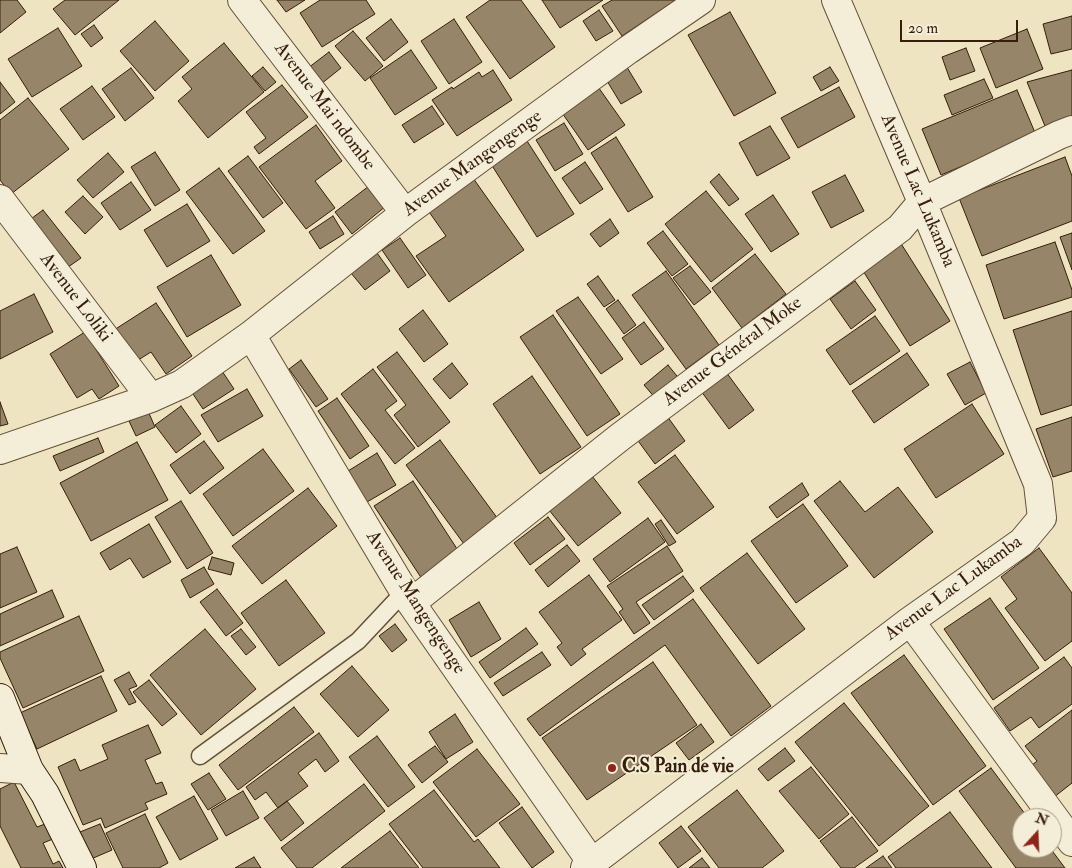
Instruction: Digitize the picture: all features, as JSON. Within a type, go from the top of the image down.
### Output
[{"type":"street","name":"Avenue Mai ndombe","points":[[242,0],[405,213]]},
{"type":"street","name":"Avenue Mangengenge","points":[[0,450],[151,398],[182,384],[251,335],[405,213],[628,50],[701,0]]},
{"type":"street","name":"Avenue Lac Lukamba","points":[[588,866],[910,621],[1022,542],[1042,518],[1038,484],[922,202],[836,0]]},
{"type":"street","name":"Avenue Général Moke","points":[[408,598],[900,228],[922,202],[1072,130]]},
{"type":"street","name":"Avenue Loliki","points":[[0,199],[151,398]]},
{"type":"street","name":"Avenue Mangengenge","points":[[251,335],[408,598],[588,866]]},
{"type":"street","points":[[910,621],[1072,842]]},
{"type":"street","points":[[0,698],[29,770],[45,794],[82,868]]},
{"type":"street","points":[[0,768],[29,770]]},
{"type":"lane","points":[[200,756],[358,640],[408,598]]},
{"type":"building","points":[[0,0],[17,0],[26,12],[0,33]]},
{"type":"building","points":[[65,0],[119,0],[75,35],[53,9]]},
{"type":"building","points":[[277,0],[305,0],[286,12]]},
{"type":"building","points":[[320,0],[366,0],[375,14],[322,47],[300,13]]},
{"type":"building","points":[[490,0],[521,0],[555,47],[510,79],[466,17]]},
{"type":"building","points":[[542,0],[603,0],[560,28]]},
{"type":"building","points":[[612,0],[676,0],[622,36],[602,6]]},
{"type":"building","points":[[599,10],[613,31],[596,41],[583,21]]},
{"type":"building","points":[[730,12],[776,93],[734,116],[688,35]]},
{"type":"building","points":[[1072,16],[1072,49],[1051,54],[1043,24]]},
{"type":"building","points":[[391,19],[408,42],[384,61],[366,38]]},
{"type":"building","points":[[454,19],[482,62],[449,84],[421,41]]},
{"type":"building","points":[[155,21],[189,61],[155,91],[120,51]]},
{"type":"building","points":[[94,25],[103,38],[91,47],[81,34]]},
{"type":"building","points":[[58,28],[82,66],[32,97],[8,59]]},
{"type":"building","points":[[1027,29],[1043,69],[996,88],[980,48]]},
{"type":"building","points":[[353,31],[383,66],[365,81],[335,46]]},
{"type":"building","points":[[224,43],[264,92],[208,138],[178,101],[192,89],[182,77]]},
{"type":"building","points":[[966,48],[975,71],[950,80],[942,57]]},
{"type":"building","points":[[411,50],[437,88],[395,115],[370,78]]},
{"type":"building","points":[[329,52],[341,68],[321,84],[308,68]]},
{"type":"building","points":[[625,64],[642,92],[621,104],[604,76]]},
{"type":"building","points":[[263,67],[276,82],[265,91],[252,76]]},
{"type":"building","points":[[830,67],[839,81],[821,91],[813,77]]},
{"type":"building","points":[[131,68],[154,98],[125,121],[102,89]]},
{"type":"building","points":[[493,70],[512,100],[457,136],[432,100],[479,72],[482,77]]},
{"type":"building","points":[[1072,70],[1072,116],[1045,126],[1027,82]]},
{"type":"building","points":[[984,79],[993,98],[952,115],[944,95]]},
{"type":"building","points":[[0,82],[15,102],[0,114]]},
{"type":"building","points":[[596,84],[625,125],[588,150],[560,110]]},
{"type":"building","points":[[282,85],[308,117],[259,154],[254,147],[266,138],[246,112]]},
{"type":"building","points":[[92,86],[115,117],[83,140],[60,109]]},
{"type":"building","points":[[839,87],[855,117],[798,148],[781,118]]},
{"type":"building","points":[[1017,90],[1036,135],[941,175],[922,129]]},
{"type":"building","points":[[28,98],[69,149],[11,194],[0,180],[0,120]]},
{"type":"building","points":[[432,106],[444,124],[414,143],[402,125]]},
{"type":"building","points":[[564,123],[583,154],[555,171],[536,140]]},
{"type":"building","points":[[316,125],[342,161],[315,181],[335,208],[306,229],[259,167]]},
{"type":"building","points":[[770,126],[790,158],[757,176],[739,143]]},
{"type":"building","points":[[616,137],[653,197],[628,212],[591,153]]},
{"type":"building","points":[[527,141],[574,214],[537,237],[491,164]]},
{"type":"building","points":[[155,152],[180,190],[155,206],[131,167]]},
{"type":"building","points":[[108,153],[124,172],[93,198],[77,180]]},
{"type":"building","points":[[248,156],[283,203],[263,218],[228,171]]},
{"type":"building","points":[[1065,157],[1072,176],[1072,221],[982,256],[959,198]]},
{"type":"building","points":[[585,162],[603,189],[580,204],[562,178]]},
{"type":"building","points":[[219,168],[265,231],[233,254],[186,192]]},
{"type":"building","points":[[719,174],[739,199],[729,206],[710,182]]},
{"type":"building","points":[[845,175],[864,211],[831,228],[812,192]]},
{"type":"building","points":[[473,178],[524,250],[449,302],[416,256],[446,236],[427,209]]},
{"type":"building","points":[[131,182],[151,210],[120,230],[101,203]]},
{"type":"building","points":[[369,186],[386,206],[352,234],[335,212]]},
{"type":"building","points":[[706,191],[753,249],[711,282],[665,224]]},
{"type":"building","points":[[773,195],[799,234],[771,252],[745,214]]},
{"type":"building","points":[[83,196],[103,217],[85,234],[65,212]]},
{"type":"building","points":[[187,204],[210,241],[167,267],[144,230]]},
{"type":"building","points":[[43,210],[81,258],[61,272],[24,224]]},
{"type":"building","points":[[333,216],[344,234],[320,249],[309,232]]},
{"type":"building","points":[[610,219],[619,233],[600,247],[590,234]]},
{"type":"building","points":[[663,231],[688,264],[672,276],[647,243]]},
{"type":"building","points":[[1072,233],[1072,270],[1060,237]]},
{"type":"building","points":[[400,238],[426,275],[408,288],[382,250]]},
{"type":"building","points":[[900,242],[950,321],[910,346],[860,266]]},
{"type":"building","points":[[1055,242],[1072,290],[1072,297],[1004,319],[986,265]]},
{"type":"building","points":[[377,253],[390,271],[365,290],[351,273]]},
{"type":"building","points":[[755,254],[786,294],[742,328],[712,288]]},
{"type":"building","points":[[211,255],[241,305],[187,337],[157,287]]},
{"type":"building","points":[[690,266],[711,292],[694,305],[673,278]]},
{"type":"building","points":[[666,271],[719,345],[686,369],[632,295]]},
{"type":"building","points":[[598,276],[615,300],[604,307],[587,284]]},
{"type":"building","points":[[855,281],[876,310],[851,329],[830,299]]},
{"type":"building","points":[[34,294],[53,332],[0,359],[0,311]]},
{"type":"building","points":[[578,297],[623,359],[601,374],[556,311]]},
{"type":"building","points":[[618,300],[636,325],[624,334],[606,309]]},
{"type":"building","points":[[156,303],[192,356],[166,374],[151,352],[135,362],[114,330]]},
{"type":"building","points":[[423,310],[448,344],[424,362],[399,329]]},
{"type":"building","points":[[1072,311],[1072,405],[1041,415],[1013,330]]},
{"type":"building","points":[[553,315],[620,414],[587,436],[520,337]]},
{"type":"building","points":[[875,316],[900,351],[850,385],[826,350]]},
{"type":"building","points":[[644,322],[664,349],[641,365],[622,338]]},
{"type":"building","points":[[85,332],[119,386],[99,399],[92,389],[77,398],[50,354]]},
{"type":"building","points":[[397,352],[450,422],[418,447],[394,415],[406,405],[377,367]]},
{"type":"building","points":[[907,353],[929,385],[874,423],[852,391]]},
{"type":"building","points":[[301,360],[328,399],[316,407],[289,369]]},
{"type":"building","points":[[970,362],[986,393],[965,405],[947,374]]},
{"type":"building","points":[[452,363],[468,384],[450,399],[433,379]]},
{"type":"building","points":[[668,365],[681,381],[657,400],[644,385]]},
{"type":"building","points":[[373,369],[397,401],[385,410],[415,448],[395,464],[341,394]]},
{"type":"building","points":[[222,371],[234,389],[203,409],[191,391]]},
{"type":"building","points":[[726,372],[754,410],[729,429],[701,391]]},
{"type":"building","points":[[532,376],[581,447],[540,474],[493,404]]},
{"type":"building","points":[[247,389],[263,416],[218,442],[201,415]]},
{"type":"building","points":[[337,398],[369,446],[350,459],[318,411]]},
{"type":"building","points":[[0,402],[8,424],[0,426]]},
{"type":"building","points":[[972,404],[1004,454],[936,498],[904,449]]},
{"type":"building","points":[[181,406],[201,434],[176,453],[155,425]]},
{"type":"building","points":[[148,411],[155,427],[136,436],[129,421]]},
{"type":"building","points":[[667,416],[685,441],[655,464],[636,438]]},
{"type":"building","points":[[1072,417],[1072,471],[1053,477],[1036,429]]},
{"type":"building","points":[[98,438],[104,452],[60,471],[53,456]]},
{"type":"building","points":[[440,440],[498,519],[464,544],[406,465]]},
{"type":"building","points":[[204,441],[224,468],[190,494],[170,465]]},
{"type":"building","points":[[137,442],[168,500],[91,541],[60,483]]},
{"type":"building","points":[[263,449],[294,491],[233,536],[203,494]]},
{"type":"building","points":[[377,453],[396,485],[367,502],[348,471]]},
{"type":"building","points":[[675,455],[714,507],[677,534],[638,482]]},
{"type":"building","points":[[592,476],[621,513],[578,546],[549,510]]},
{"type":"building","points":[[413,481],[461,555],[422,579],[374,506]]},
{"type":"building","points":[[840,481],[865,512],[898,487],[933,532],[874,578],[814,501]]},
{"type":"building","points":[[802,483],[809,495],[777,518],[769,507]]},
{"type":"building","points":[[308,488],[337,526],[262,584],[232,546]]},
{"type":"building","points":[[181,501],[213,553],[187,569],[155,517]]},
{"type":"building","points":[[803,504],[848,566],[796,603],[751,541]]},
{"type":"building","points":[[548,517],[565,539],[530,565],[514,543]]},
{"type":"building","points":[[648,518],[665,542],[610,582],[593,559]]},
{"type":"building","points":[[661,520],[676,542],[669,546],[655,524]]},
{"type":"building","points":[[149,524],[171,562],[143,578],[130,558],[110,570],[100,553]]},
{"type":"building","points":[[567,545],[580,561],[548,587],[535,570]]},
{"type":"building","points":[[667,546],[683,571],[636,602],[650,623],[634,634],[619,612],[623,609],[607,586]]},
{"type":"building","points":[[17,547],[37,592],[0,608],[0,554]]},
{"type":"building","points":[[1039,548],[1072,593],[1072,641],[1045,661],[1005,608],[1017,599],[1001,577]]},
{"type":"building","points":[[747,553],[805,629],[758,664],[700,588]]},
{"type":"building","points":[[212,557],[234,563],[231,575],[208,569]]},
{"type":"building","points":[[204,567],[214,584],[190,598],[181,580]]},
{"type":"building","points":[[589,575],[622,620],[582,649],[586,654],[571,666],[557,647],[562,643],[539,612]]},
{"type":"building","points":[[683,576],[694,591],[654,620],[642,605]]},
{"type":"building","points":[[286,580],[325,633],[279,666],[241,613]]},
{"type":"building","points":[[217,589],[243,623],[226,636],[200,602]]},
{"type":"building","points":[[52,590],[64,617],[0,646],[0,614]]},
{"type":"building","points":[[990,598],[1039,668],[993,700],[944,629]]},
{"type":"building","points":[[693,599],[771,706],[731,736],[665,645],[540,736],[527,719]]},
{"type":"building","points":[[479,602],[501,639],[471,657],[449,620]]},
{"type":"building","points":[[79,616],[104,671],[23,708],[0,658],[0,652]]},
{"type":"building","points":[[395,624],[407,640],[392,652],[379,636]]},
{"type":"building","points":[[526,628],[538,644],[490,678],[479,662]]},
{"type":"building","points":[[205,629],[256,689],[201,735],[150,675]]},
{"type":"building","points":[[241,629],[256,647],[246,655],[231,636]]},
{"type":"building","points":[[542,652],[551,665],[503,696],[494,683]]},
{"type":"building","points":[[904,655],[986,766],[933,805],[851,693]]},
{"type":"building","points":[[1064,657],[1072,668],[1072,704],[1039,728],[1031,717],[1010,731],[994,708]]},
{"type":"building","points":[[653,662],[697,725],[587,800],[542,738]]},
{"type":"building","points":[[352,666],[389,710],[358,737],[320,694]]},
{"type":"building","points":[[129,672],[137,686],[129,689],[136,702],[129,705],[114,680]]},
{"type":"building","points":[[101,676],[117,711],[37,749],[20,713]]},
{"type":"building","points":[[149,680],[177,714],[162,726],[133,692]]},
{"type":"building","points":[[844,703],[929,806],[879,846],[795,742]]},
{"type":"building","points":[[294,707],[314,732],[238,790],[219,765]]},
{"type":"building","points":[[1072,710],[1072,783],[1049,801],[1026,770],[1037,761],[1025,746]]},
{"type":"building","points":[[455,714],[473,742],[446,759],[429,732]]},
{"type":"building","points":[[701,724],[714,742],[689,760],[676,743]]},
{"type":"building","points":[[148,725],[161,753],[145,760],[156,784],[162,782],[167,794],[145,803],[148,809],[105,828],[101,818],[83,825],[58,767],[75,759],[80,771],[108,759],[102,745]]},
{"type":"building","points":[[319,733],[339,761],[325,772],[316,759],[298,773],[308,786],[278,808],[266,792],[255,800],[246,787]]},
{"type":"building","points":[[377,736],[415,787],[388,807],[349,757]]},
{"type":"building","points":[[435,746],[448,762],[422,783],[408,765]]},
{"type":"building","points":[[785,748],[795,761],[768,781],[758,769]]},
{"type":"building","points":[[477,749],[520,804],[476,837],[433,782]]},
{"type":"building","points":[[811,767],[849,814],[819,839],[779,791]]},
{"type":"building","points":[[991,768],[1021,808],[1012,808],[1012,858],[1058,858],[1065,868],[1016,868],[959,791]]},
{"type":"building","points":[[209,773],[226,799],[208,810],[191,784]]},
{"type":"building","points":[[14,782],[37,827],[45,824],[53,839],[43,843],[53,864],[59,861],[63,868],[21,868],[0,826],[0,789]]},
{"type":"building","points":[[364,784],[385,811],[312,868],[297,868],[281,848]]},
{"type":"building","points":[[434,790],[474,842],[478,839],[500,868],[423,868],[389,824]]},
{"type":"building","points":[[737,790],[784,851],[762,868],[719,868],[688,827]]},
{"type":"building","points":[[243,791],[259,818],[226,836],[211,810]]},
{"type":"building","points":[[194,796],[218,839],[180,860],[156,817]]},
{"type":"building","points":[[287,801],[304,823],[281,841],[264,818]]},
{"type":"building","points":[[522,807],[554,852],[532,868],[499,823]]},
{"type":"building","points":[[950,812],[992,868],[896,868],[888,857]]},
{"type":"building","points":[[145,814],[168,863],[159,868],[123,868],[106,833]]},
{"type":"building","points":[[852,817],[878,851],[854,868],[841,868],[820,841]]},
{"type":"building","points":[[100,824],[112,850],[91,859],[80,832]]},
{"type":"building","points":[[681,826],[701,851],[678,868],[659,843]]},
{"type":"building","points":[[390,831],[419,868],[341,868]]},
{"type":"building","points":[[883,856],[892,868],[866,868]]},
{"type":"building","points":[[254,857],[261,868],[235,868]]},
{"type":"building","points":[[702,858],[710,868],[689,868]]},
{"type":"place","name":"C.S Pain de vie","points":[[612,768]]}]
